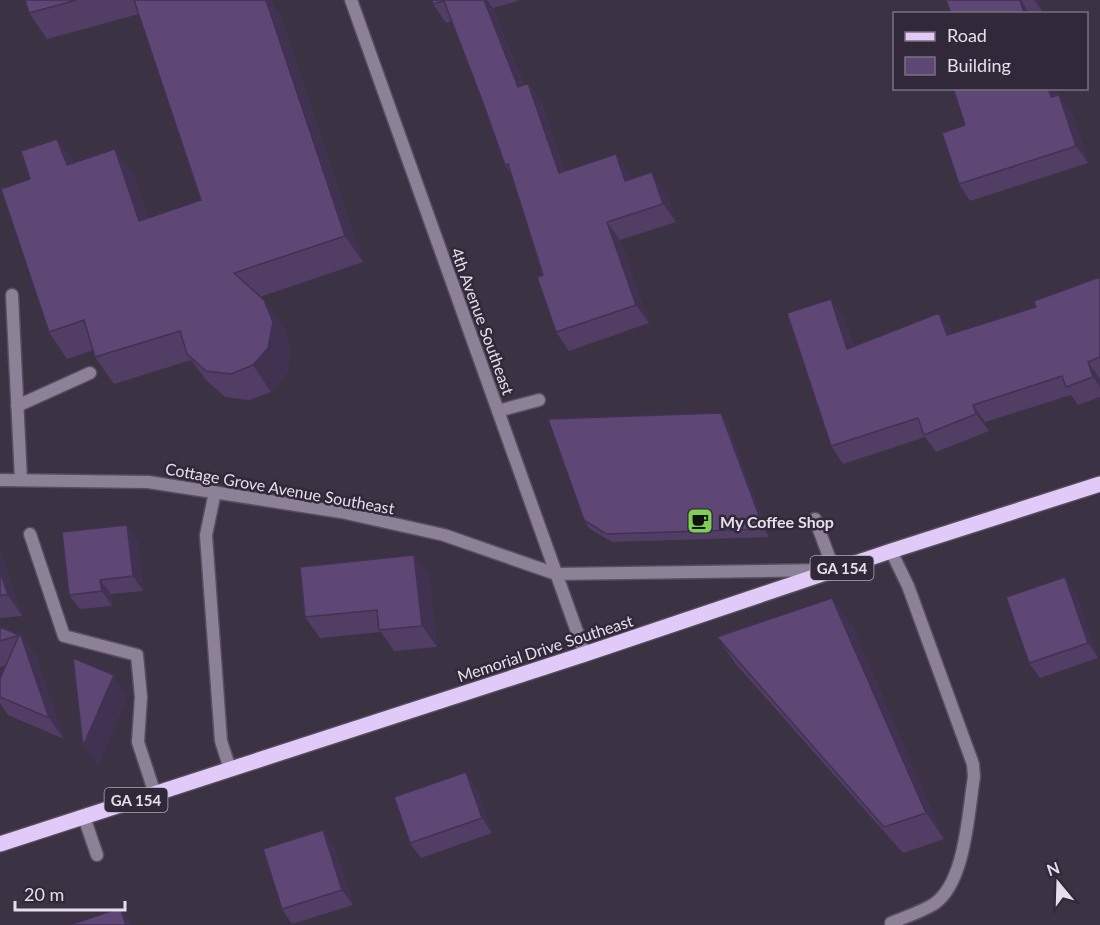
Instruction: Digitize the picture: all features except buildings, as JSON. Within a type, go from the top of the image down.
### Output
[{"type":"main road","name":"Memorial Drive Southeast","points":[[0,844],[1100,484]]},
{"type":"street","name":"4th Avenue Southeast","points":[[351,0],[585,654]]},
{"type":"street","points":[[12,295],[21,480]]},
{"type":"street","points":[[17,406],[90,373]]},
{"type":"street","points":[[498,411],[539,400]]},
{"type":"street","name":"Cottage Grove Avenue Southeast","points":[[0,480],[148,482],[341,512],[444,535],[556,574],[834,570]]},
{"type":"street","points":[[215,492],[206,535],[221,741],[230,769]]},
{"type":"street","points":[[815,519],[834,570]]},
{"type":"street","points":[[30,534],[64,636],[137,655],[141,697],[138,742],[155,794]]},
{"type":"street","points":[[891,551],[908,586],[974,764],[974,777],[959,867],[950,886],[935,903],[891,923]]},
{"type":"street","points":[[84,817],[97,855]]},
{"type":"place","name":"My Coffee Shop","points":[[700,521]]}]
